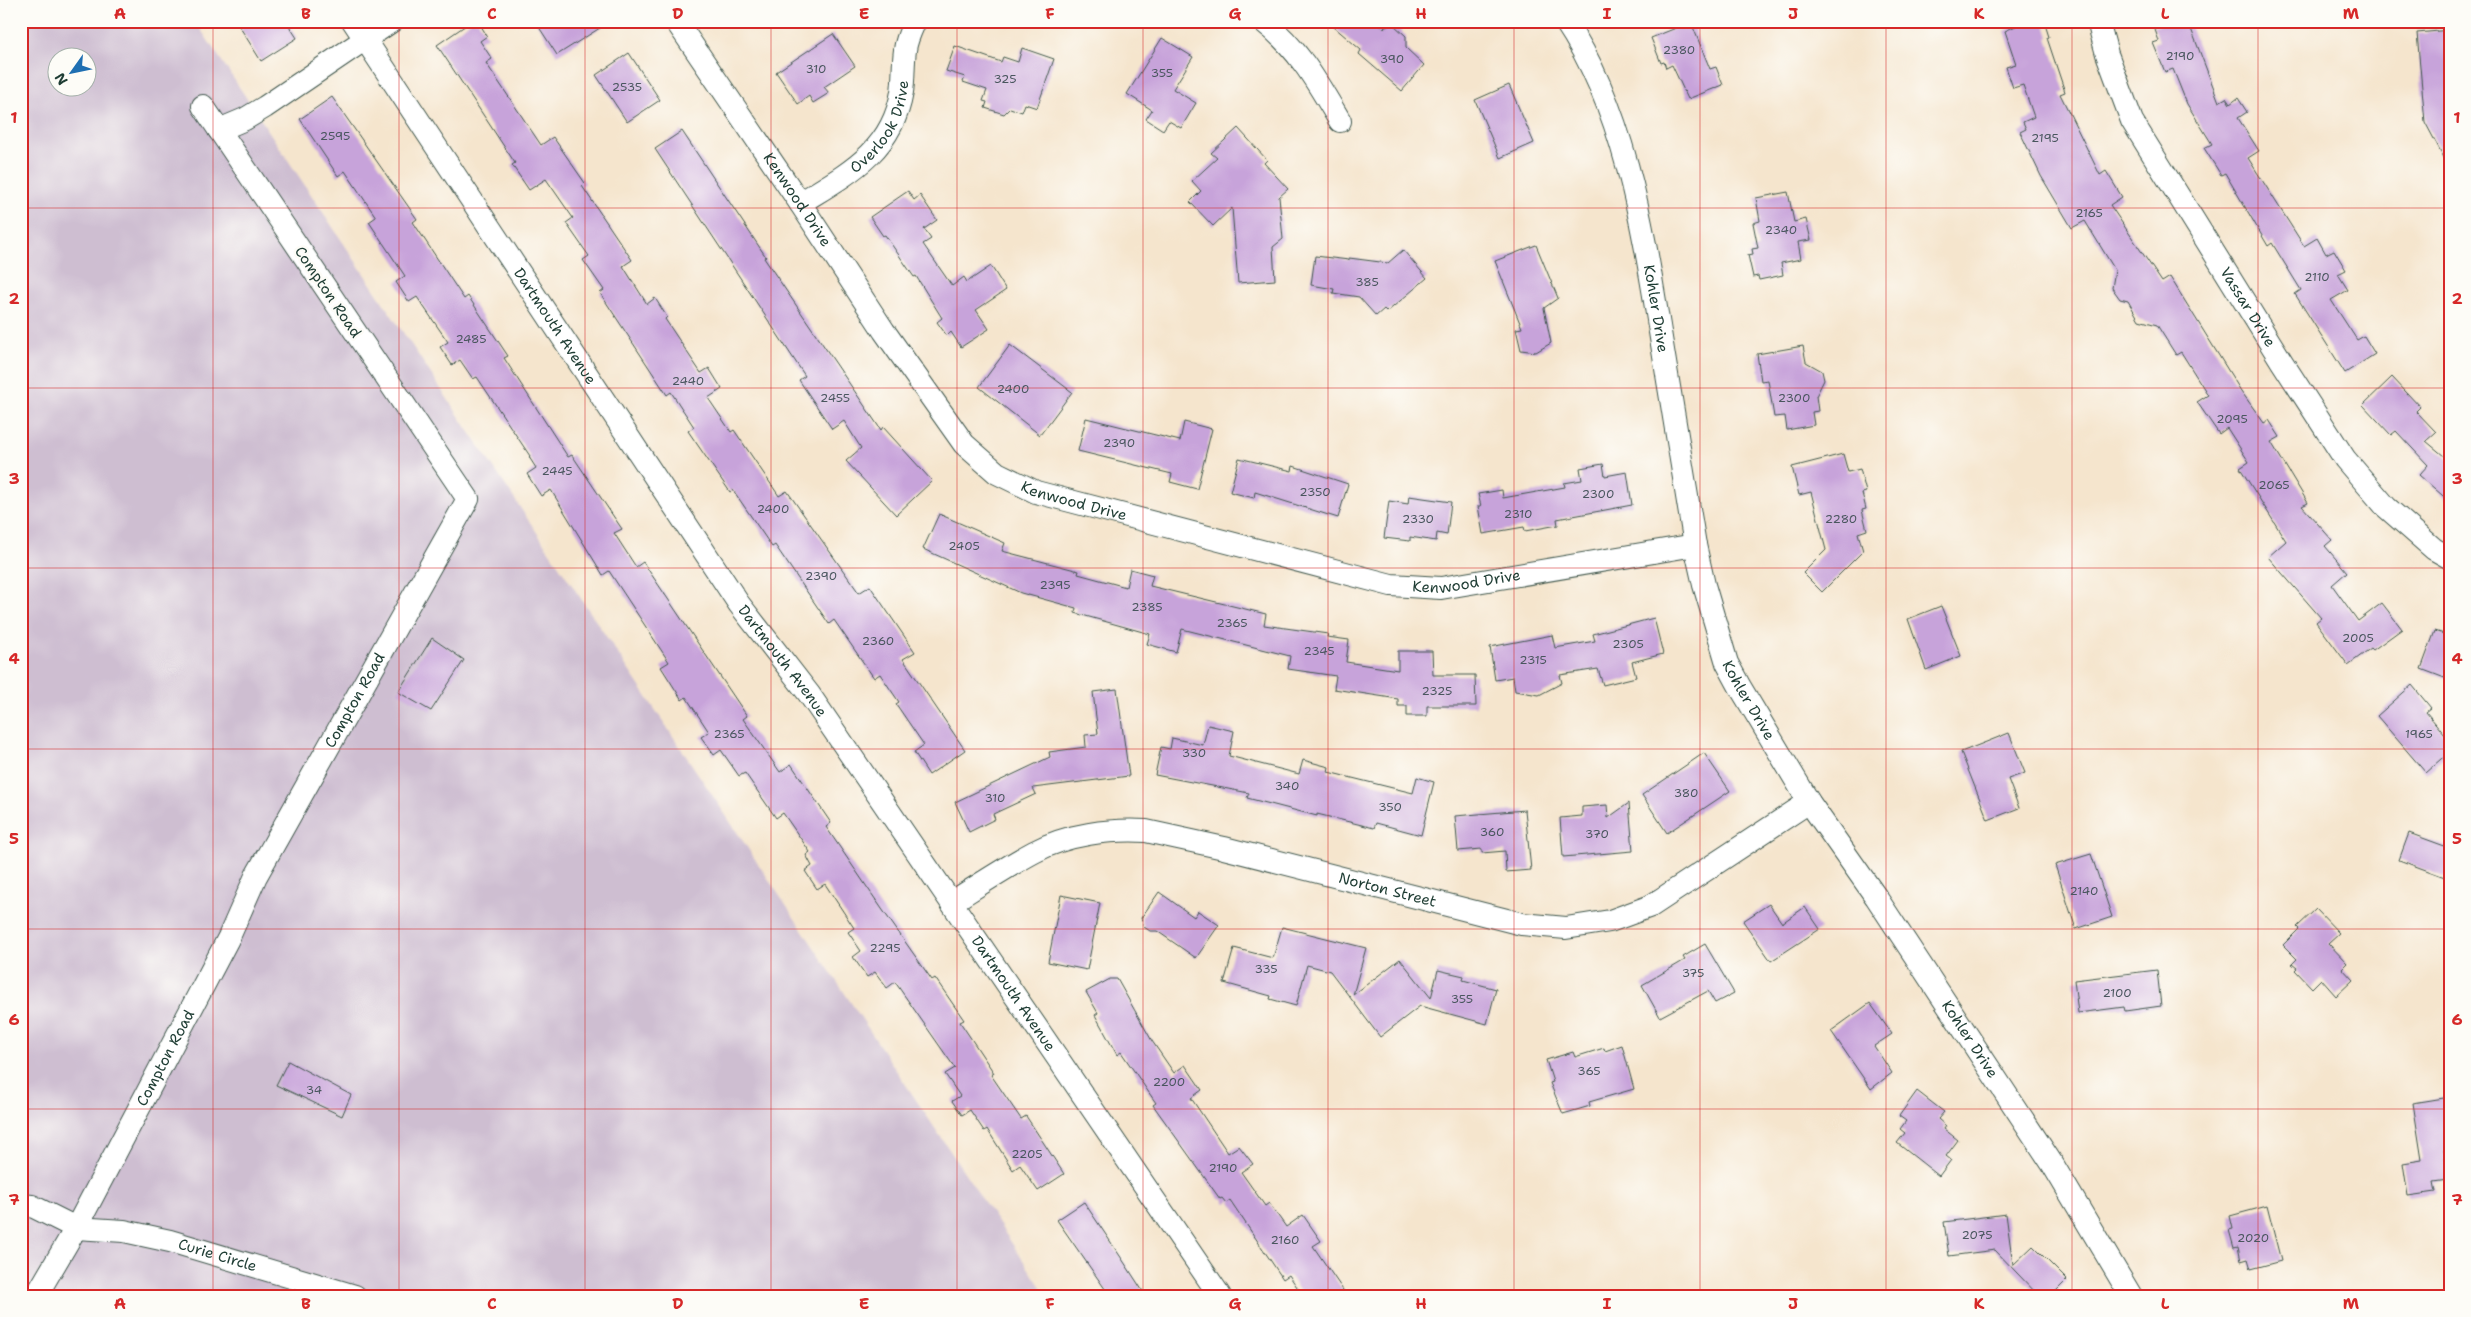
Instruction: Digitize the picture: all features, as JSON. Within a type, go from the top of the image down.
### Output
[{"type":"street","name":"Dartmouth Avenue","points":[[353,21],[739,604],[809,694],[1220,1296]]},
{"type":"street","points":[[219,130],[245,119],[392,21]]},
{"type":"street","name":"Kenwood Drive","points":[[676,21],[800,203],[884,331],[964,444],[997,472],[1036,492],[1391,585],[1441,588],[1695,545]]},
{"type":"street","name":"Overlook Drive","points":[[800,203],[847,174],[875,152],[893,124],[902,92],[905,48],[915,21]]},
{"type":"street","points":[[1263,21],[1279,34],[1308,66],[1340,121]]},
{"type":"street","name":"Kohler Drive","points":[[1566,21],[1604,94],[1623,149],[1647,252],[1695,545],[1704,585],[1727,663],[1810,802],[2048,1157],[2086,1217],[2131,1296]]},
{"type":"street","name":"Vassar Drive","points":[[2098,21],[2107,54],[2132,121],[2282,362],[2340,451],[2386,507],[2434,549],[2450,558]]},
{"type":"street","name":"Compton Road","points":[[36,1296],[76,1228],[229,937],[256,876],[468,499],[203,106]]},
{"type":"street","name":"Norton Street","points":[[952,902],[1035,851],[1083,835],[1140,830],[1224,848],[1522,924],[1566,928],[1610,921],[1651,906],[1810,802]]},
{"type":"street","points":[[21,1205],[32,1206],[76,1228]]},
{"type":"street","name":"Curie Circle","points":[[76,1228],[124,1231],[170,1241],[355,1296]]},
{"type":"shaded area","points":[[21,21],[195,21],[1047,1296],[21,1296]]},
{"type":"building","points":[[236,21],[286,21],[297,38],[261,61]]},
{"type":"building","points":[[472,21],[478,21],[487,36],[480,41],[492,59],[486,63],[541,145],[553,137],[585,183],[582,186],[632,260],[623,266],[647,304],[655,298],[667,317],[665,319],[701,373],[709,368],[722,389],[708,398],[731,432],[734,430],[779,496],[787,491],[859,593],[870,586],[915,652],[903,659],[965,750],[929,775],[914,752],[924,745],[896,704],[899,702],[880,674],[874,678],[834,620],[829,624],[775,545],[772,547],[733,490],[730,492],[688,431],[694,427],[671,392],[667,395],[600,293],[604,290],[583,260],[589,256],[566,223],[573,218],[546,179],[529,190],[512,165],[515,163],[437,45]]},
{"type":"building","points":[[535,21],[611,21],[557,55]]},
{"type":"building","points":[[1327,21],[1375,21],[1383,28],[1393,24],[1406,36],[1406,48],[1424,65],[1402,91],[1359,54],[1361,50]]},
{"type":"building","points":[[2026,21],[2044,21],[2049,37],[2047,38],[2065,92],[2060,94],[2100,175],[2106,171],[2122,197],[2110,205],[2162,282],[2170,277],[2241,391],[2264,423],[2269,420],[2280,437],[2271,442],[2308,503],[2302,506],[2332,540],[2325,546],[2347,572],[2332,585],[2358,621],[2382,603],[2402,629],[2348,665],[2316,622],[2321,618],[2268,557],[2286,541],[2240,468],[2249,462],[2227,428],[2219,434],[2197,402],[2208,395],[2181,352],[2176,355],[2157,325],[2139,320],[2128,301],[2120,299],[2112,288],[2115,270],[2085,221],[2072,228],[2041,176],[2020,132],[2026,129],[2023,122],[2034,117],[2023,85],[2013,88],[2006,67],[2016,64],[2005,31]]},
{"type":"building","points":[[2170,21],[2188,21],[2219,102],[2226,98],[2230,104],[2238,98],[2247,112],[2238,118],[2259,151],[2248,158],[2304,246],[2317,238],[2326,254],[2334,250],[2346,270],[2338,274],[2348,290],[2331,300],[2357,340],[2364,336],[2375,354],[2345,373],[2295,294],[2301,290],[2272,243],[2268,246],[2225,173],[2221,175],[2204,148],[2212,144],[2187,104],[2173,69],[2165,72],[2153,43],[2159,41],[2154,27]]},
{"type":"building","points":[[1691,22],[1710,69],[1716,67],[1723,85],[1688,99],[1672,65],[1666,68],[1664,62],[1661,63],[1651,38]]},
{"type":"building","points":[[2450,30],[2450,169],[2425,122],[2417,33]]},
{"type":"building","points":[[833,34],[855,66],[824,87],[829,93],[813,103],[809,96],[798,104],[776,72]]},
{"type":"building","points":[[1162,38],[1193,57],[1173,89],[1196,103],[1181,128],[1169,121],[1163,130],[1146,119],[1152,110],[1127,94]]},
{"type":"building","points":[[955,46],[1001,62],[1003,57],[1018,62],[1022,48],[1054,59],[1037,108],[1025,104],[1022,112],[1010,108],[1004,114],[985,108],[987,102],[983,101],[987,90],[963,82],[965,77],[946,71]]},
{"type":"building","points":[[629,53],[660,100],[627,122],[596,75]]},
{"type":"building","points":[[1509,85],[1534,143],[1500,158],[1475,100]]},
{"type":"building","points":[[332,97],[417,219],[413,222],[464,299],[468,296],[508,356],[504,358],[568,457],[572,455],[622,529],[614,533],[636,567],[643,562],[747,716],[743,719],[780,772],[791,764],[831,823],[826,827],[932,980],[935,978],[964,1020],[960,1022],[994,1073],[991,1075],[1021,1119],[1026,1116],[1064,1174],[1038,1191],[1020,1165],[1013,1170],[987,1129],[984,1131],[970,1110],[962,1115],[952,1101],[960,1096],[945,1074],[955,1068],[895,982],[887,988],[875,972],[867,977],[853,957],[861,951],[848,932],[854,928],[825,884],[817,889],[805,871],[812,866],[806,855],[810,852],[783,813],[776,818],[745,773],[739,776],[721,750],[714,755],[701,737],[709,732],[686,697],[682,700],[661,667],[669,662],[609,571],[603,575],[551,490],[541,496],[527,474],[536,468],[530,456],[477,377],[473,379],[460,360],[452,365],[440,347],[448,342],[417,297],[409,302],[396,282],[405,276],[369,222],[376,217],[345,171],[338,176],[300,119]]},
{"type":"building","points":[[1238,128],[1267,160],[1264,163],[1288,189],[1279,197],[1283,239],[1273,247],[1275,280],[1238,283],[1232,208],[1213,226],[1190,202],[1201,191],[1192,181],[1217,158],[1211,153]]},
{"type":"building","points":[[682,131],[766,257],[764,258],[881,430],[883,427],[932,481],[896,515],[846,461],[861,448],[844,421],[832,429],[799,380],[805,376],[655,149]]},
{"type":"building","points":[[908,191],[914,200],[920,195],[937,220],[924,229],[931,239],[923,244],[952,286],[964,277],[967,282],[991,266],[1006,290],[976,310],[989,329],[961,347],[951,332],[947,336],[937,322],[942,318],[916,276],[914,277],[870,217]]},
{"type":"building","points":[[1788,192],[1794,222],[1806,219],[1811,240],[1798,242],[1801,259],[1781,263],[1783,275],[1759,280],[1758,276],[1753,277],[1748,255],[1753,254],[1752,249],[1758,248],[1753,223],[1760,221],[1756,198]]},
{"type":"building","points":[[1536,245],[1558,298],[1544,308],[1551,343],[1536,352],[1521,350],[1516,329],[1522,328],[1495,261]]},
{"type":"building","points":[[1403,250],[1427,278],[1387,312],[1384,309],[1376,316],[1359,297],[1333,293],[1334,289],[1311,285],[1315,256],[1388,263]]},
{"type":"building","points":[[1010,345],[1072,392],[1040,435],[979,387]]},
{"type":"building","points":[[1803,346],[1806,362],[1822,371],[1824,380],[1816,396],[1818,411],[1812,412],[1814,425],[1787,430],[1785,416],[1774,417],[1768,380],[1761,381],[1757,354]]},
{"type":"building","points":[[2392,377],[2420,407],[2416,411],[2436,432],[2426,441],[2450,461],[2450,502],[2419,475],[2428,465],[2396,431],[2391,435],[2363,405]]},
{"type":"building","points":[[1086,418],[1180,441],[1184,422],[1212,429],[1197,489],[1170,482],[1172,474],[1078,451]]},
{"type":"building","points":[[1843,454],[1848,472],[1860,469],[1866,492],[1862,493],[1866,509],[1862,510],[1867,530],[1858,533],[1863,551],[1822,592],[1803,573],[1826,550],[1811,492],[1799,495],[1792,467]]},
{"type":"building","points":[[1239,458],[1292,471],[1293,466],[1348,484],[1338,518],[1255,492],[1254,498],[1230,492]]},
{"type":"building","points":[[1603,464],[1605,476],[1627,472],[1632,505],[1557,519],[1558,525],[1525,531],[1524,527],[1483,534],[1478,494],[1502,490],[1503,498],[1565,487],[1564,483],[1582,480],[1580,468]]},
{"type":"building","points":[[1409,496],[1451,502],[1447,535],[1437,533],[1436,541],[1410,537],[1410,541],[1384,538],[1389,501],[1408,504]]},
{"type":"building","points":[[939,514],[1005,543],[1002,551],[1079,571],[1078,574],[1126,587],[1130,569],[1153,575],[1150,586],[1266,614],[1264,625],[1328,634],[1327,637],[1349,640],[1346,662],[1398,670],[1398,651],[1432,651],[1433,675],[1475,675],[1476,706],[1427,706],[1427,716],[1407,716],[1407,706],[1398,706],[1398,699],[1334,689],[1336,676],[1288,669],[1290,656],[1182,629],[1176,652],[1147,644],[1150,634],[1075,613],[1076,608],[1021,593],[923,549]]},
{"type":"building","points":[[1941,606],[1961,656],[1926,670],[1908,619]]},
{"type":"building","points":[[1654,618],[1663,654],[1632,662],[1636,677],[1603,685],[1598,669],[1560,675],[1562,683],[1539,695],[1515,691],[1513,677],[1495,680],[1490,647],[1552,635],[1555,648],[1595,641],[1593,634]]},
{"type":"building","points":[[2435,631],[2450,636],[2450,680],[2421,669]]},
{"type":"building","points":[[432,638],[464,660],[431,711],[398,692]]},
{"type":"building","points":[[2412,685],[2431,708],[2426,712],[2450,741],[2450,752],[2426,773],[2377,716]]},
{"type":"building","points":[[1117,689],[1129,776],[1033,788],[1036,794],[993,814],[995,819],[969,832],[955,802],[1050,757],[1049,752],[1086,747],[1085,735],[1098,734],[1093,692]]},
{"type":"building","points":[[1208,725],[1234,731],[1229,756],[1299,774],[1303,760],[1329,767],[1328,772],[1413,793],[1417,777],[1434,782],[1421,835],[1376,823],[1374,828],[1317,814],[1317,816],[1247,798],[1249,793],[1155,775],[1161,747],[1170,749],[1172,738],[1203,745]]},
{"type":"building","points":[[2009,733],[2025,773],[2008,779],[2019,808],[1988,820],[1961,752]]},
{"type":"building","points":[[1704,753],[1730,791],[1667,833],[1642,795]]},
{"type":"building","points":[[1629,803],[1633,851],[1563,857],[1560,818],[1582,816],[1582,807],[1607,805],[1608,818]]},
{"type":"building","points":[[1525,810],[1531,870],[1506,872],[1505,851],[1482,853],[1482,849],[1458,851],[1455,816]]},
{"type":"building","points":[[2409,833],[2450,848],[2450,879],[2399,860]]},
{"type":"building","points":[[2091,854],[2112,917],[2076,929],[2055,865]]},
{"type":"building","points":[[1159,892],[1194,917],[1198,911],[1219,925],[1196,958],[1157,931],[1150,931],[1144,927],[1141,918]]},
{"type":"building","points":[[1061,895],[1100,903],[1087,970],[1048,962]]},
{"type":"building","points":[[1769,904],[1782,923],[1805,907],[1820,929],[1771,961],[1743,921]]},
{"type":"building","points":[[2316,909],[2339,933],[2328,943],[2347,963],[2342,968],[2353,980],[2336,996],[2321,979],[2312,988],[2295,970],[2297,968],[2292,964],[2297,959],[2283,945],[2299,929],[2297,927]]},
{"type":"building","points":[[1282,927],[1366,948],[1353,995],[1400,959],[1431,998],[1438,970],[1464,976],[1463,980],[1496,989],[1487,1024],[1420,1006],[1380,1037],[1330,971],[1307,965],[1296,1006],[1270,999],[1271,996],[1224,983],[1234,948],[1273,958]]},
{"type":"building","points":[[1705,944],[1734,993],[1715,1003],[1708,991],[1660,1017],[1642,985],[1685,960],[1683,957]]},
{"type":"building","points":[[2157,970],[2161,1006],[2125,1011],[2124,1007],[2078,1013],[2074,980]]},
{"type":"building","points":[[1110,979],[1117,979],[1152,1041],[1174,1073],[1185,1065],[1202,1090],[1191,1098],[1228,1153],[1239,1146],[1253,1164],[1241,1172],[1265,1206],[1269,1203],[1286,1227],[1303,1215],[1321,1241],[1313,1246],[1347,1296],[1303,1296],[1289,1275],[1283,1279],[1230,1200],[1226,1203],[1222,1198],[1220,1199],[1153,1105],[1156,1103],[1121,1052],[1117,1055],[1095,1015],[1098,1013],[1086,992]]},
{"type":"building","points":[[1870,1003],[1892,1034],[1874,1046],[1892,1073],[1871,1089],[1831,1031]]},
{"type":"building","points":[[1622,1045],[1634,1089],[1589,1102],[1590,1106],[1563,1114],[1550,1083],[1553,1082],[1546,1060],[1573,1052],[1575,1057],[1604,1048],[1605,1051]]},
{"type":"building","points":[[288,1061],[351,1095],[342,1116],[276,1085]]},
{"type":"building","points":[[1917,1091],[1944,1112],[1938,1119],[1946,1126],[1944,1129],[1958,1140],[1946,1156],[1951,1160],[1939,1176],[1897,1143],[1905,1133],[1900,1129],[1906,1121],[1899,1116]]},
{"type":"building","points":[[2450,1097],[2450,1146],[2444,1150],[2449,1180],[2434,1182],[2436,1192],[2408,1196],[2403,1163],[2422,1160],[2413,1103]]},
{"type":"building","points":[[1084,1202],[1146,1296],[1110,1296],[1057,1220]]},
{"type":"building","points":[[2267,1206],[2281,1261],[2251,1269],[2248,1259],[2241,1261],[2238,1247],[2234,1248],[2229,1230],[2233,1229],[2230,1216]]},
{"type":"building","points":[[2006,1214],[2013,1265],[2033,1246],[2067,1280],[2051,1296],[2039,1296],[1995,1250],[1949,1256],[1944,1222]]}]
